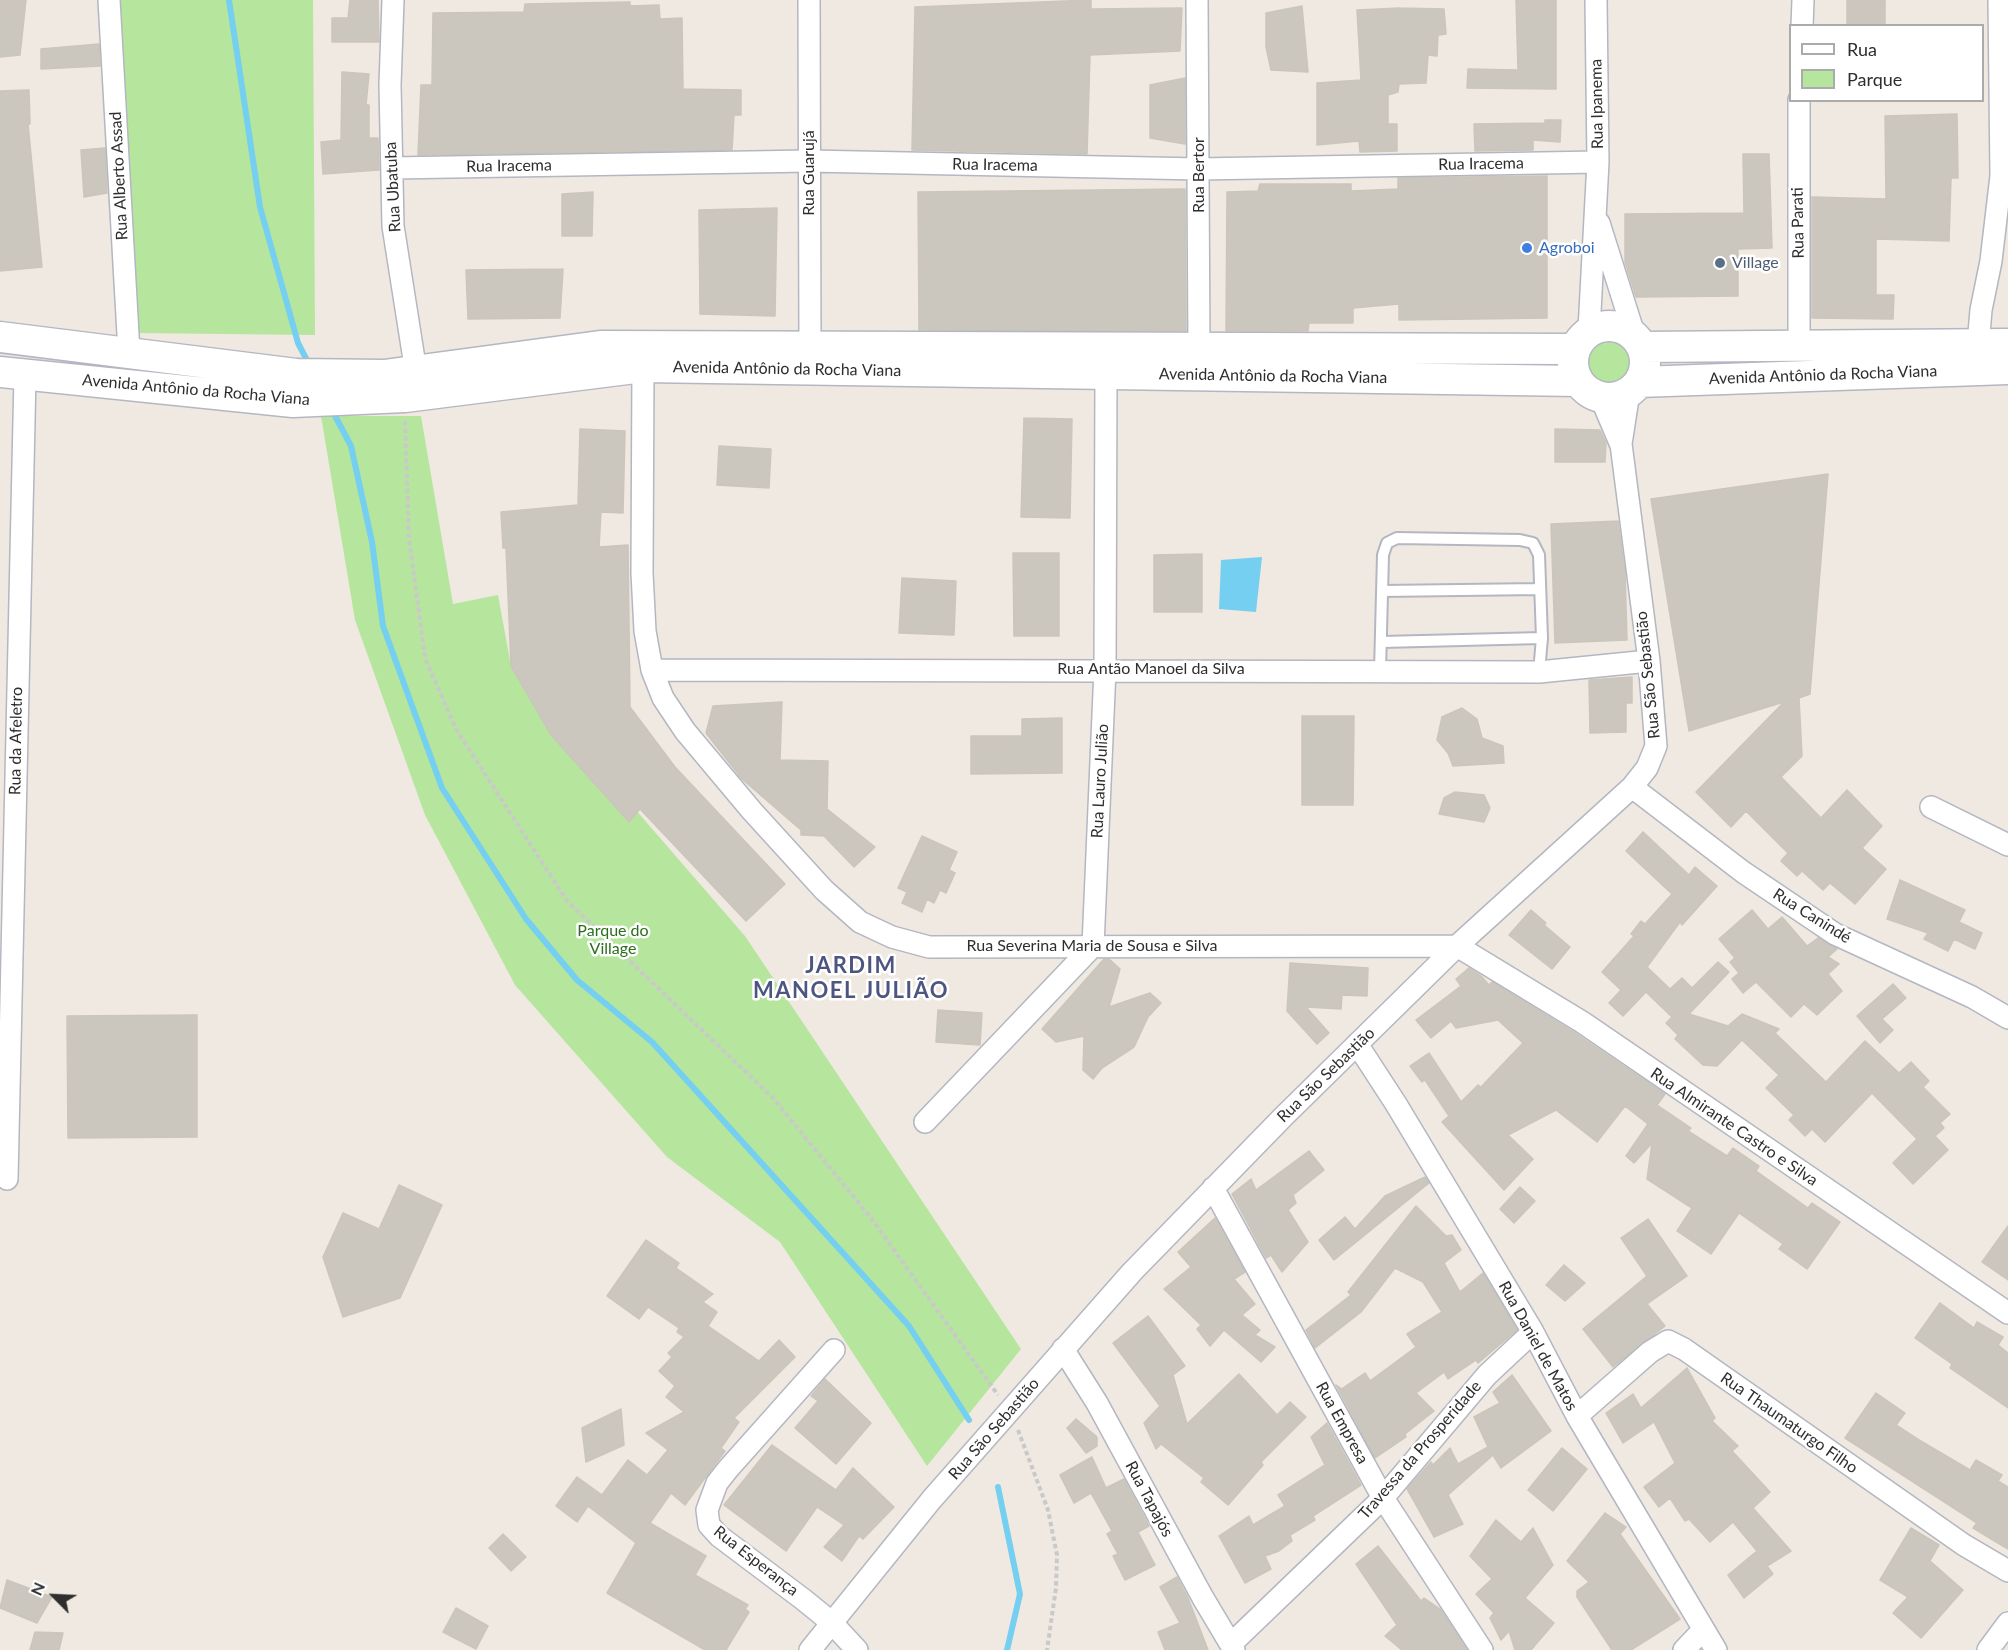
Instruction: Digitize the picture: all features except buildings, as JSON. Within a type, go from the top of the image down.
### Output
[{"type":"main road","points":[[1612,325],[1638,340],[1646,365],[1634,387],[1620,398],[1589,389],[1572,367],[1582,339],[1612,325]]},
{"type":"main road","name":"Avenida Antônio da Rocha Viana","points":[[0,337],[129,352],[295,388]]},
{"type":"main road","name":"Avenida Antônio da Rocha Viana","points":[[397,385],[600,346],[1199,350],[1582,339]]},
{"type":"main road","name":"Avenida Antônio da Rocha Viana","points":[[1638,340],[1799,345],[2008,344]]},
{"type":"main road","name":"Avenida Antônio da Rocha Viana","points":[[12,374],[295,388],[397,385],[643,367],[1106,374],[1589,389]]},
{"type":"main road","name":"Avenida Antônio da Rocha Viana","points":[[1634,387],[2008,369]]},
{"type":"street","name":"Rua Alberto Assad","points":[[109,0],[129,352]]},
{"type":"street","name":"Rua Ubatuba","points":[[393,0],[390,85],[397,385]]},
{"type":"street","name":"Rua Guarujá","points":[[809,0],[810,346]]},
{"type":"street","name":"Rua Bertor","points":[[1197,0],[1199,350]]},
{"type":"street","name":"Rua Ipanema","points":[[1582,339],[1598,162],[1596,0]]},
{"type":"street","points":[[1802,24],[1803,0]]},
{"type":"street","points":[[1978,345],[2001,176],[1999,0]]},
{"type":"street","name":"Rua Parati","points":[[1799,102],[1799,345]]},
{"type":"street","name":"Rua Iracema","points":[[392,168],[809,161],[1199,170],[1598,162]]},
{"type":"street","name":"Rua Ipanema","points":[[1594,208],[1638,340]]},
{"type":"street","name":"Rua Severina Maria de Sousa e Silva","points":[[643,367],[642,573],[645,631],[652,670],[667,705],[702,752],[792,855],[860,922],[892,937],[929,947],[1457,946]]},
{"type":"street","name":"Rua da Afeletro","points":[[7,1179],[5,950],[12,374]]},
{"type":"street","name":"Rua Lauro Julião","points":[[1093,946],[1105,669],[1106,374]]},
{"type":"street","name":"Rua São Sebastião","points":[[810,1650],[932,1499],[1132,1272],[1213,1188],[1457,946],[1632,787],[1653,758],[1656,746],[1649,661],[1621,444],[1634,387]]},
{"type":"street","name":"Rua São Sebastião","points":[[1589,389],[1621,444]]},
{"type":"street","name":"Rua Antão Manoel da Silva","points":[[652,670],[1105,669],[1539,672],[1649,661]]},
{"type":"street","name":"Rua Canindé","points":[[1632,787],[1743,872],[1835,934],[1972,997],[2008,1018]]},
{"type":"street","points":[[1931,807],[2008,845]]},
{"type":"street","points":[[925,1122],[1093,946]]},
{"type":"street","name":"Rua Almirante Castro e Silva","points":[[1457,946],[1582,1022],[2008,1313]]},
{"type":"street","name":"Rua Daniel de Matos","points":[[1357,1044],[1396,1104],[1533,1332],[1577,1416],[1716,1650]]},
{"type":"street","name":"Rua Empresa","points":[[1213,1188],[1383,1498],[1482,1650]]},
{"type":"street","name":"Travessa da Prosperidade","points":[[1233,1647],[1383,1498],[1487,1375],[1533,1332]]},
{"type":"street","name":"Rua Thaumaturgo Filho","points":[[1577,1416],[1650,1352],[1668,1341],[1684,1348],[1964,1545],[2008,1571]]},
{"type":"street","name":"Rua Tapajós","points":[[1063,1349],[1097,1403],[1203,1598],[1233,1647]]},
{"type":"street","name":"Rua Esperança","points":[[834,1350],[728,1469],[717,1484],[707,1510],[710,1525],[719,1536],[831,1622],[857,1650]]},
{"type":"street","points":[[1988,1650],[2008,1623]]},
{"type":"street","points":[[1684,1650],[1703,1630]]},
{"type":"lane","points":[[1380,671],[1385,546],[1397,538],[1529,540],[1539,555],[1542,638],[1539,672]]},
{"type":"lane","points":[[1382,591],[1540,589]]},
{"type":"lane","points":[[1382,642],[1542,638]]},
{"type":"path","points":[[397,385],[409,538],[425,658],[456,729],[567,901],[773,1098],[872,1218],[1010,1412],[1048,1510],[1057,1555],[1056,1588],[1047,1650]]},
{"type":"green space","points":[[118,0],[313,0],[315,335],[135,333]]},
{"type":"green space","points":[[1609,342],[1618,343],[1625,348],[1630,355],[1630,373],[1625,380],[1618,385],[1609,386],[1600,385],[1593,380],[1588,373],[1587,364],[1588,355],[1593,348],[1600,343]]},
{"type":"green space","name":"Parque do Village","points":[[321,416],[421,416],[453,604],[498,595],[511,666],[745,936],[1021,1349],[927,1466],[780,1242],[667,1157],[515,985],[425,815],[355,620]]},
{"type":"water","points":[[1262,557],[1256,612],[1219,609],[1221,560]]},
{"type":"waterway","points":[[229,0],[260,207],[298,343],[310,366]]},
{"type":"waterway","points":[[332,410],[351,446],[372,542],[383,626],[442,788],[526,919],[577,980],[652,1042],[909,1326],[969,1420]]},
{"type":"waterway","points":[[998,1487],[1020,1594],[1007,1650]]},
{"type":"place","name":"Agroboi","points":[[1527,248]]},
{"type":"place","name":"Village","points":[[1720,263]]},
{"type":"district","name":"JARDIM MANOEL JULIÃO","points":[[851,978]]}]
